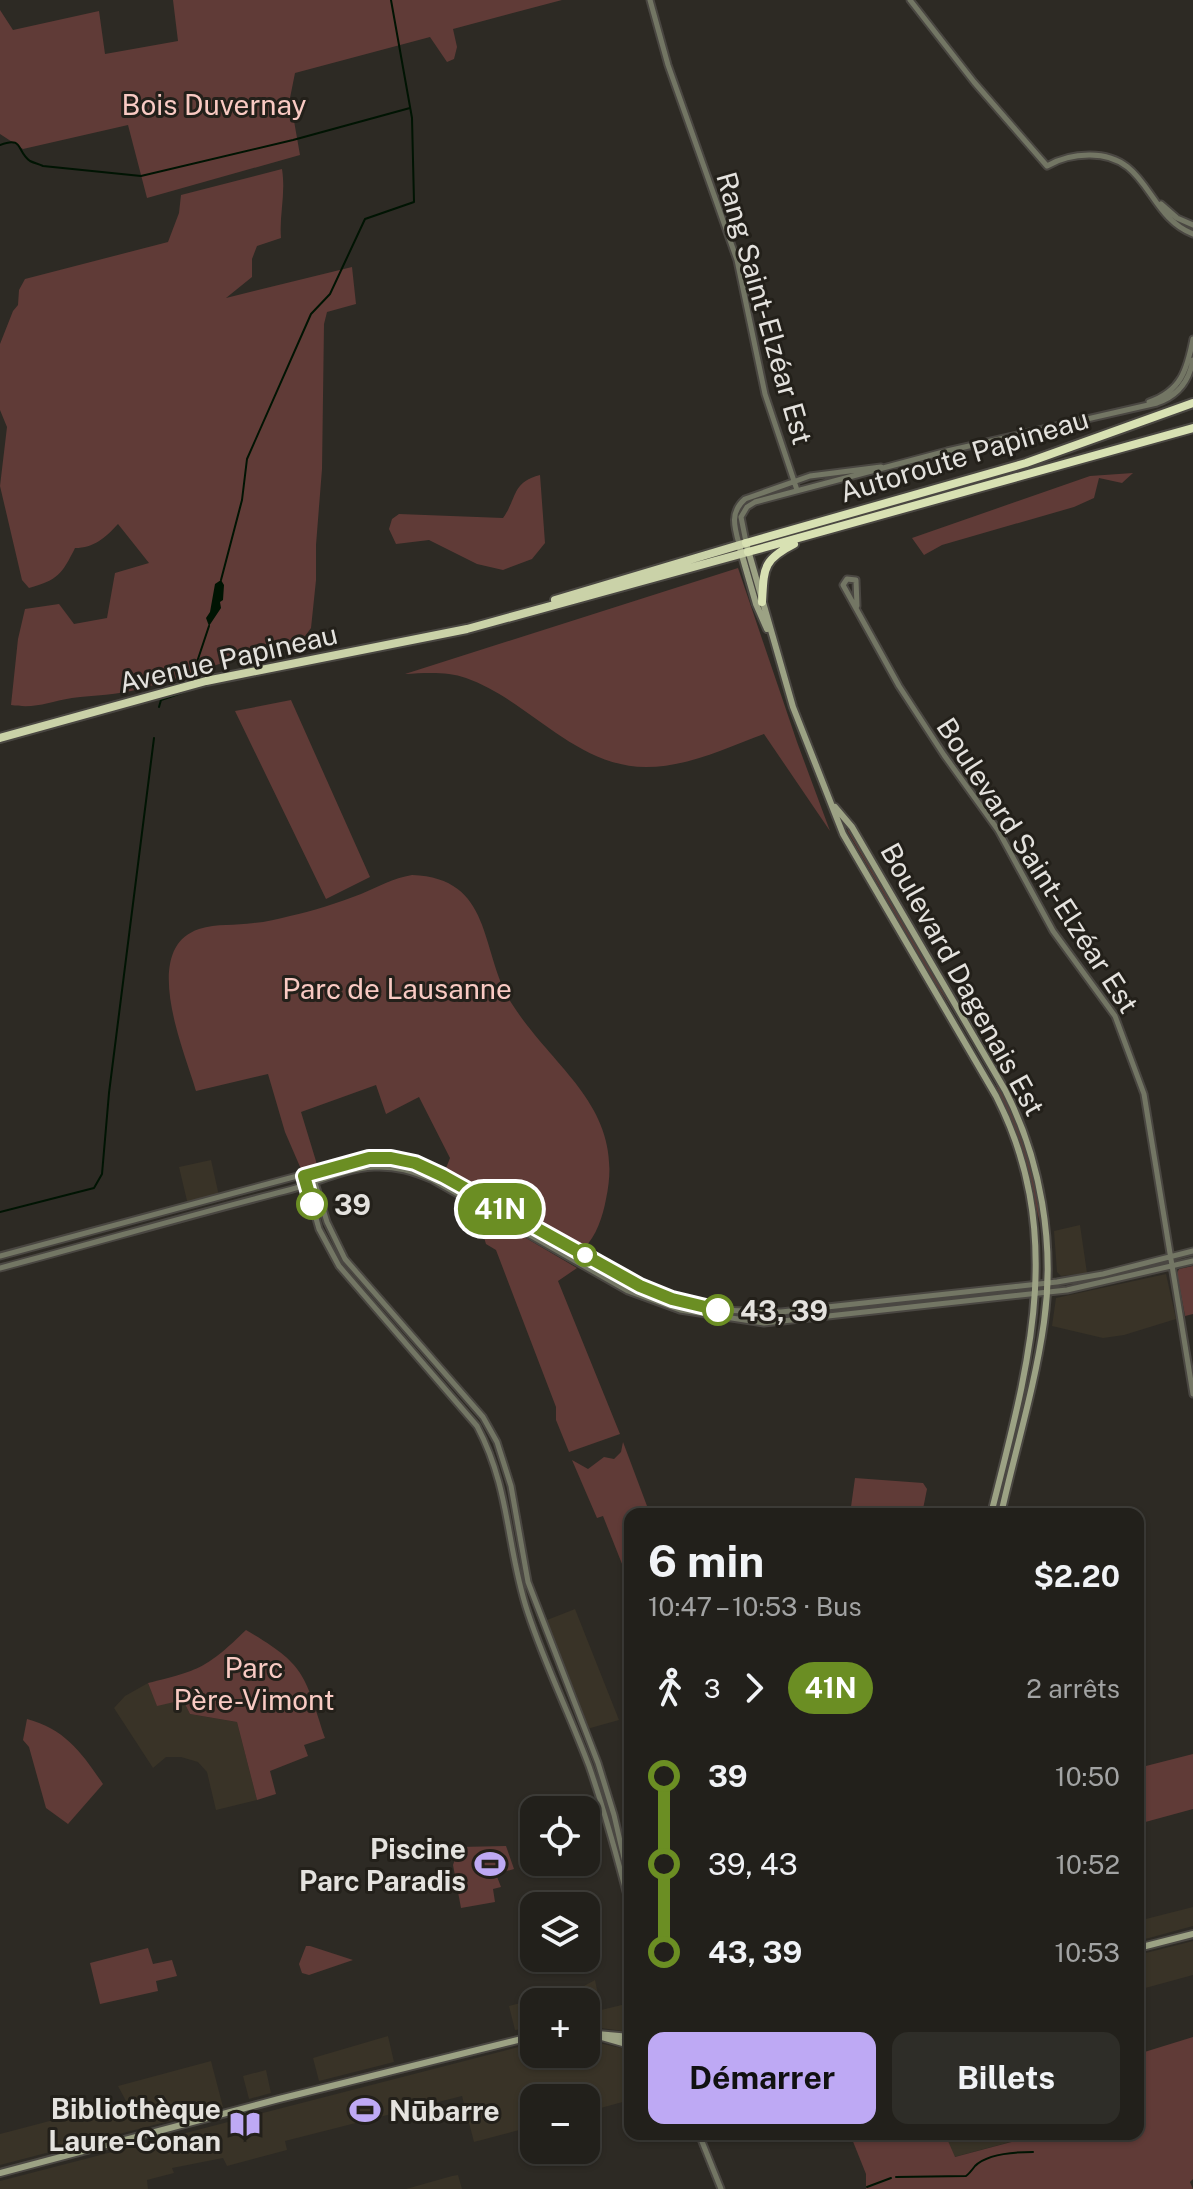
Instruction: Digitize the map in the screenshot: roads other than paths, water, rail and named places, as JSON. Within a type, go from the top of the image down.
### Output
[{"type":"highway","name":"Autoroute Papineau","points":[[744,548],[1014,467],[1193,403]]},
{"type":"highway","name":"Autoroute Papineau","points":[[744,548],[809,537],[1193,428]]},
{"type":"highway","points":[[762,602],[763,572],[768,561],[778,552],[809,537]]},
{"type":"highway","name":"Avenue Papineau","points":[[0,738],[216,678],[467,629],[586,589],[744,548]]},
{"type":"main road","name":"Boulevard Dagenais Est","points":[[744,548],[805,740],[843,834],[986,1078],[1008,1122],[1022,1160],[1036,1240],[1036,1294],[1030,1344],[992,1508]]},
{"type":"main road","name":"Boulevard Dagenais Est","points":[[744,548],[756,604],[777,654]]},
{"type":"main road","name":"Boulevard Dagenais Est","points":[[833,804],[852,827],[1011,1101],[1027,1140],[1040,1191],[1046,1235],[1047,1292],[1041,1342],[1002,1508]]},
{"type":"main road","points":[[1144,1946],[1193,1934]]},
{"type":"main road","points":[[600,2034],[624,2036]]},
{"type":"main road","points":[[600,2036],[624,2043]]},
{"type":"main road","points":[[0,2173],[520,2039]]},
{"type":"street","name":"Rang Saint-Elzéar Est","points":[[650,0],[668,65],[737,260],[765,394],[797,490]]},
{"type":"street","points":[[910,0],[974,82],[1047,166],[1081,156],[1109,157],[1135,172],[1170,222],[1193,234]]},
{"type":"street","points":[[1152,194],[1172,215],[1193,225]]},
{"type":"street","points":[[1126,411],[1160,398],[1179,383],[1188,366],[1193,339]]},
{"type":"street","points":[[744,548],[741,520],[747,507],[797,490],[894,465],[1157,403],[1172,396],[1188,378],[1193,360]]},
{"type":"street","points":[[744,548],[734,522],[739,504],[756,494],[824,473],[894,465]]},
{"type":"street","name":"Boulevard Saint-Elzéar Est","points":[[857,606],[856,580],[847,579],[843,585],[899,686],[998,830],[1053,931],[1115,1016],[1144,1094],[1193,1394]]},
{"type":"street","points":[[0,1256],[369,1158],[415,1163],[640,1286],[672,1299],[716,1310],[776,1312],[1047,1283],[1101,1274],[1193,1251]]},
{"type":"street","points":[[0,1268],[314,1181],[376,1167],[416,1172],[628,1291],[680,1310],[715,1318],[764,1323],[1036,1294],[1096,1285],[1193,1261]]},
{"type":"street","points":[[312,1173],[327,1222],[345,1259],[483,1417],[497,1442],[511,1486],[528,1582],[598,1763],[624,1858]]},
{"type":"street","points":[[304,1176],[319,1229],[339,1266],[477,1426],[490,1450],[503,1491],[520,1586],[589,1767],[624,1887]]},
{"type":"street","points":[[701,2140],[721,2189]]},
{"type":"waterway","points":[[221,580],[242,500],[247,459],[311,314],[330,294],[365,219],[414,202],[412,118],[391,0]]},
{"type":"waterway","points":[[0,145],[16,143],[30,161],[43,166],[141,176],[410,108]]},
{"type":"waterway","points":[[192,677],[209,626]]},
{"type":"waterway","points":[[159,707],[161,700],[190,690]]},
{"type":"waterway","points":[[0,1212],[94,1188],[102,1174],[109,1093],[154,738]]},
{"type":"waterway","points":[[896,2177],[966,2176],[980,2162],[994,2156],[1033,2152]]},
{"type":"waterway","points":[[867,2187],[891,2178]]},
{"type":"place","name":"39","points":[[312,1204]]},
{"type":"place","name":"43, 39","points":[[718,1310]]},
{"type":"place","name":"Piscine Parc Paradis","points":[[490,1864]]},
{"type":"place","name":"Nūbarre","points":[[365,2110]]},
{"type":"place","name":"Bibliothèque Laure-Conan","points":[[245,2124]]},
{"type":"park label","name":"Bois Duvernay","points":[[214,104]]},
{"type":"park label","name":"Parc de Lausanne","points":[[397,988]]},
{"type":"park label","name":"Parc Père-Vimont","points":[[254,1683]]}]
